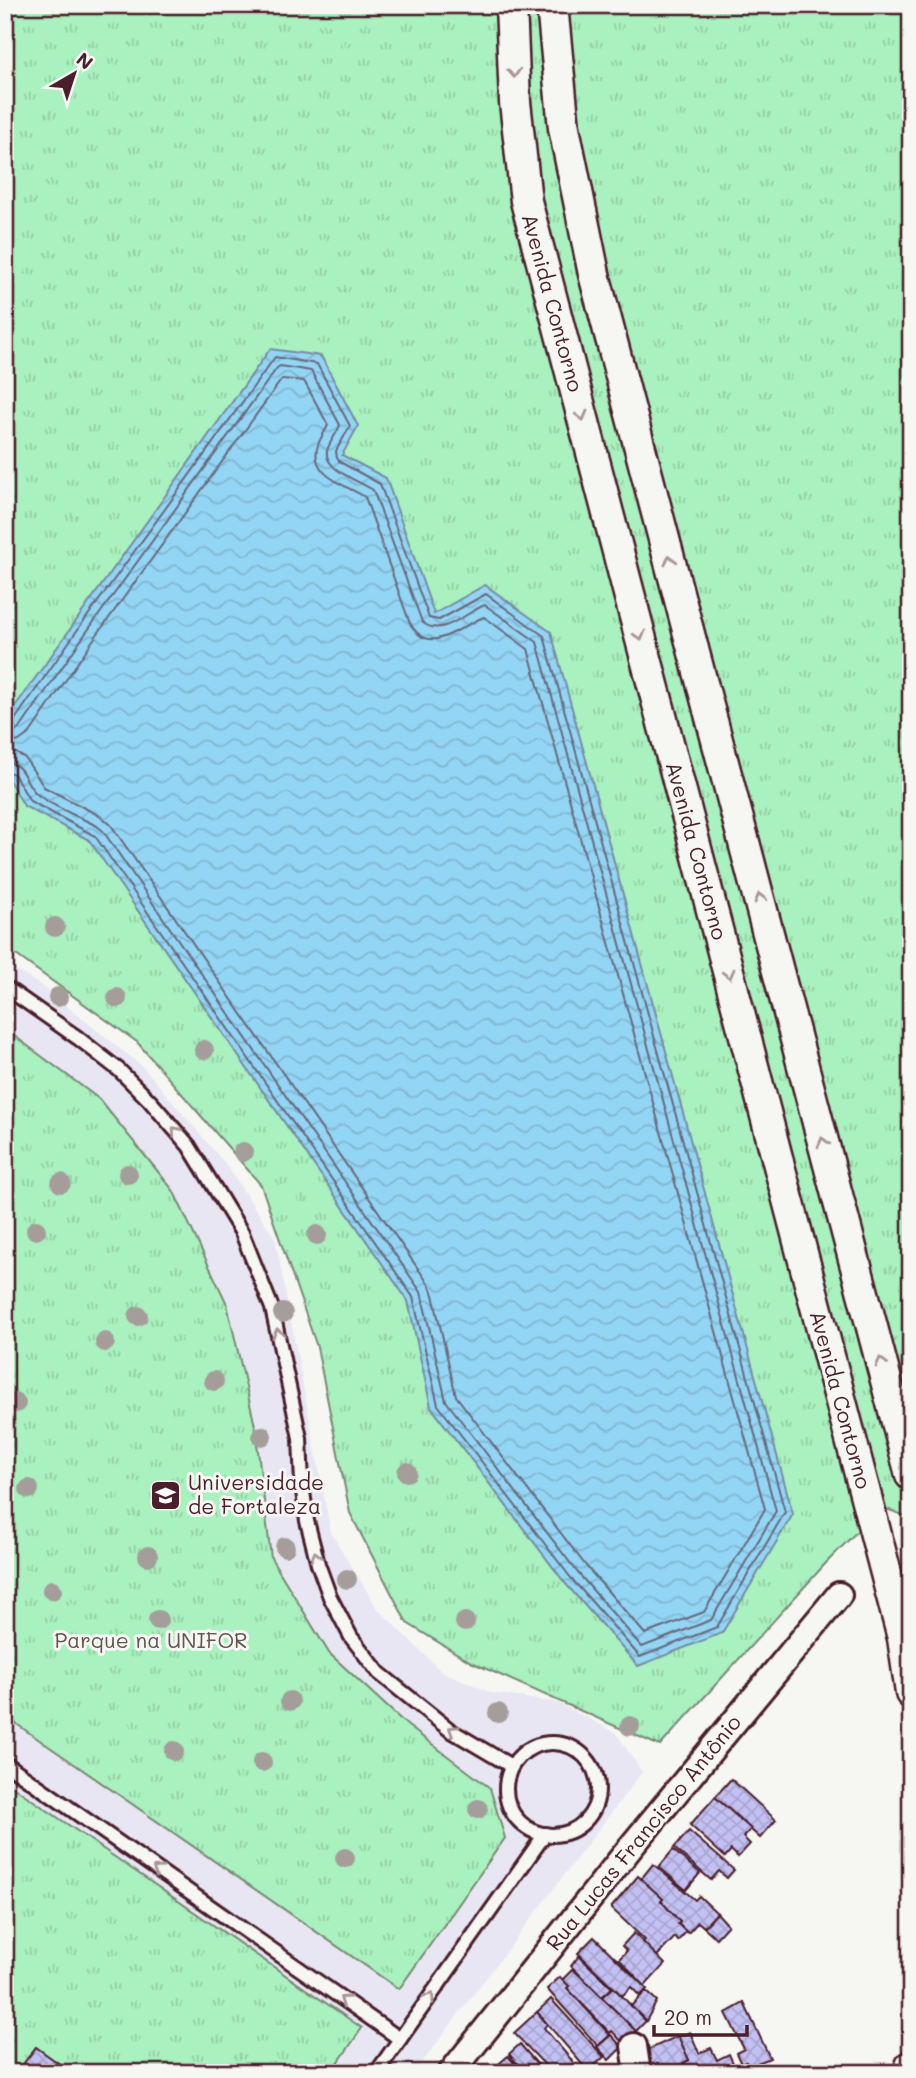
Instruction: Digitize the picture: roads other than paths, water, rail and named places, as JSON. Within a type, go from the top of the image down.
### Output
[{"type":"street","name":"Avenida Contorno","points":[[511,5],[515,102],[526,201],[903,1638],[911,1693]]},
{"type":"street","points":[[552,5],[565,128],[594,274],[911,1475]]},
{"type":"street","name":"Rua Lucas Francisco Antônio","points":[[451,2073],[630,1848],[839,1595]]},
{"type":"street","points":[[634,2046],[638,2073]]},
{"type":"street","points":[[909,2073],[911,2066]]},
{"type":"lane","points":[[5,987],[78,1038],[118,1070],[190,1146],[242,1233],[272,1308],[300,1438],[307,1521],[330,1597],[351,1637],[379,1673],[450,1730],[511,1766]]},
{"type":"lane","points":[[562,1744],[576,1749],[587,1760],[595,1773],[598,1789],[595,1804],[587,1819],[575,1829],[545,1835],[518,1821],[506,1794],[506,1779],[511,1766],[533,1746],[562,1744]]},
{"type":"lane","points":[[5,1763],[400,2039]]},
{"type":"lane","points":[[376,2073],[545,1835]]},
{"type":"water","points":[[270,349],[321,356],[358,426],[342,455],[386,478],[434,614],[485,585],[551,632],[793,1514],[722,1633],[638,1666],[565,1583],[431,1407],[408,1301],[89,840],[24,806],[5,773],[5,736],[9,715]]},
{"type":"place","name":"Universidade de Fortaleza","points":[[165,1495]]},
{"type":"park label","name":"Parque na UNIFOR","points":[[151,1641]]}]
